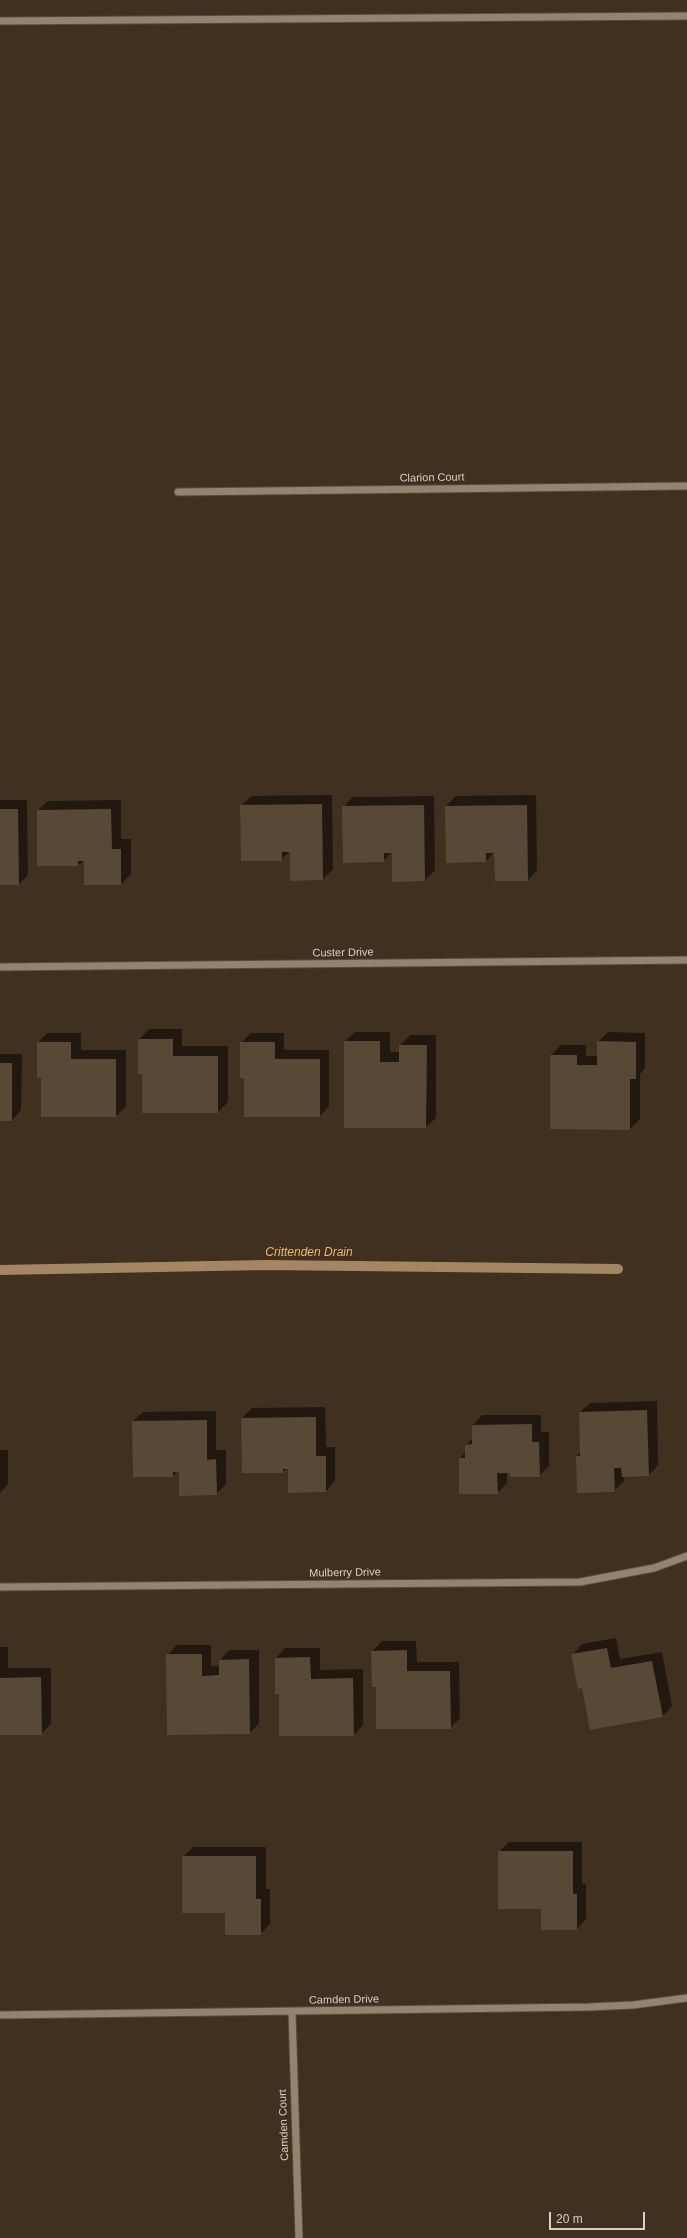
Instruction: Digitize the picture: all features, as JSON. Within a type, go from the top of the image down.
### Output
[{"type":"street","points":[[0,20],[687,16]]},
{"type":"street","name":"Clarion Court","points":[[178,492],[687,486]]},
{"type":"street","name":"Custer Drive","points":[[0,967],[687,960]]},
{"type":"street","name":"Mulberry Drive","points":[[0,1587],[580,1582],[654,1568],[687,1556]]},
{"type":"street","name":"Camden Drive","points":[[0,2016],[590,2007],[633,2005],[687,1998]]},
{"type":"street","name":"Camden Court","points":[[292,2012],[299,2238]]},
{"type":"building","points":[[322,804],[323,880],[290,881],[290,852],[282,852],[282,861],[241,861],[240,805]]},
{"type":"building","points":[[424,805],[425,881],[392,882],[392,853],[384,853],[384,862],[343,863],[342,806]]},
{"type":"building","points":[[527,805],[528,881],[495,881],[494,853],[486,853],[486,862],[446,863],[445,806]]},
{"type":"building","points":[[0,809],[18,809],[19,885],[0,885]]},
{"type":"building","points":[[111,809],[112,849],[121,849],[121,885],[84,885],[84,861],[78,861],[78,866],[37,866],[37,810]]},
{"type":"building","points":[[138,1039],[173,1039],[173,1056],[218,1056],[218,1113],[142,1113],[142,1074],[138,1074]]},
{"type":"building","points":[[344,1041],[380,1041],[380,1062],[399,1062],[399,1045],[427,1045],[426,1128],[344,1128]]},
{"type":"building","points":[[597,1041],[636,1042],[636,1079],[630,1079],[630,1130],[550,1129],[550,1055],[577,1055],[577,1065],[597,1065]]},
{"type":"building","points":[[37,1042],[71,1042],[71,1059],[116,1059],[116,1117],[41,1117],[41,1078],[37,1078]]},
{"type":"building","points":[[240,1042],[275,1042],[275,1059],[320,1059],[320,1117],[244,1117],[244,1078],[240,1078]]},
{"type":"building","points":[[0,1063],[12,1063],[12,1121],[0,1121]]},
{"type":"building","points":[[647,1410],[649,1476],[622,1477],[621,1468],[614,1468],[615,1492],[577,1493],[576,1456],[580,1456],[579,1412]]},
{"type":"building","points":[[316,1417],[316,1456],[326,1456],[326,1492],[288,1493],[288,1469],[283,1469],[283,1473],[242,1473],[241,1418]]},
{"type":"building","points":[[207,1420],[207,1460],[216,1459],[217,1495],[179,1496],[179,1472],[173,1472],[173,1477],[133,1477],[132,1421]]},
{"type":"building","points":[[532,1424],[532,1442],[539,1442],[540,1477],[510,1477],[509,1473],[497,1473],[498,1494],[459,1494],[459,1458],[465,1458],[465,1445],[472,1444],[472,1425]]},
{"type":"building","points":[[607,1648],[611,1668],[652,1661],[663,1717],[590,1730],[582,1688],[578,1689],[571,1654]]},
{"type":"building","points":[[407,1650],[407,1671],[450,1671],[451,1729],[376,1729],[376,1687],[372,1687],[371,1651]]},
{"type":"building","points":[[166,1654],[202,1654],[202,1676],[219,1675],[219,1660],[249,1659],[250,1734],[167,1735]]},
{"type":"building","points":[[310,1657],[311,1679],[353,1678],[354,1736],[279,1736],[279,1694],[275,1694],[275,1658]]},
{"type":"building","points":[[41,1677],[42,1735],[0,1735],[0,1678]]},
{"type":"building","points":[[498,1851],[573,1851],[573,1894],[577,1894],[577,1930],[541,1930],[541,1909],[498,1909]]},
{"type":"building","points":[[182,1856],[256,1856],[256,1899],[261,1899],[261,1935],[225,1935],[225,1913],[182,1913]]},
{"type":"waterway","name":"Crittenden Drain","points":[[0,1270],[266,1265],[618,1269]]}]
